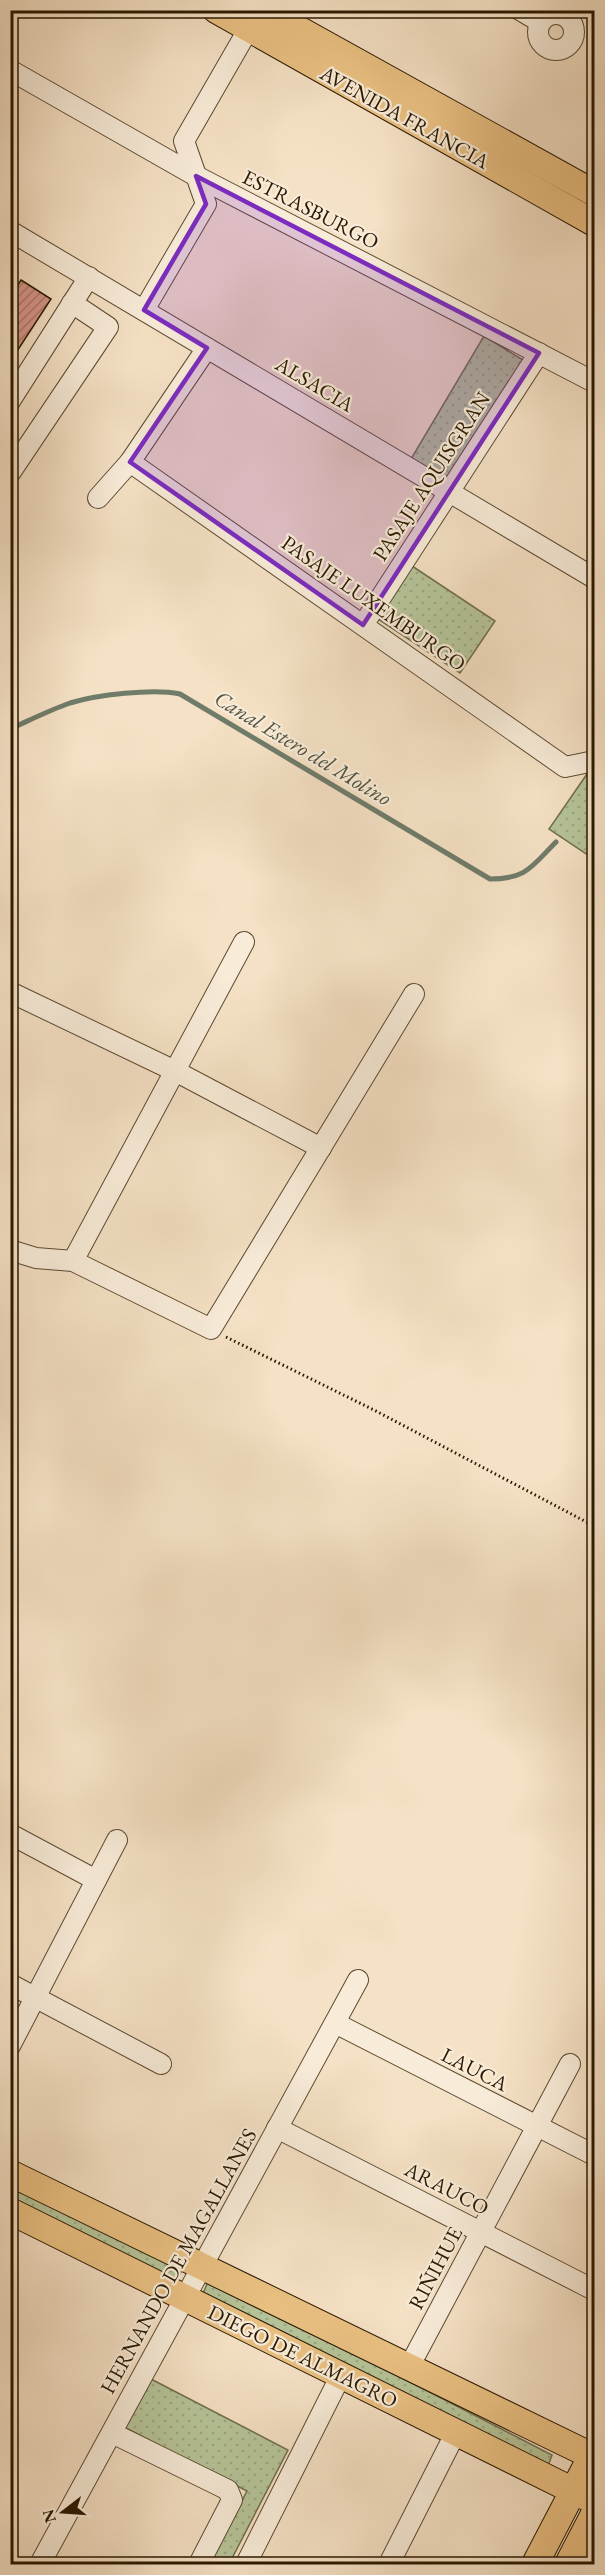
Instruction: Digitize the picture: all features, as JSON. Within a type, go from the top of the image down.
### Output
[{"type":"main road","name":"AVENIDA FRANCIA","points":[[216,10],[258,17],[594,194]]},
{"type":"main road","name":"AVENIDA FRANCIA","points":[[258,17],[594,223]]},
{"type":"main road","name":"DIEGO DE ALMAGRO","points":[[20,2178],[594,2454]]},
{"type":"main road","points":[[13,2212],[20,2178]]},
{"type":"main road","name":"DIEGO DE ALMAGRO","points":[[13,2212],[584,2496]]},
{"type":"main road","points":[[535,2565],[584,2496],[594,2454]]},
{"type":"main road","points":[[568,2565],[594,2514]]},
{"type":"street","points":[[520,10],[540,22]]},
{"type":"street","points":[[566,13],[574,32],[568,44],[557,50],[544,46],[538,35],[540,22],[548,15],[566,13]]},
{"type":"street","points":[[144,310],[206,204],[184,141],[258,17]]},
{"type":"street","name":"ESTRASBURGO","points":[[10,70],[196,176],[594,382]]},
{"type":"street","name":"ALSACIA","points":[[10,231],[594,578]]},
{"type":"street","points":[[10,401],[89,277]]},
{"type":"street","points":[[10,473],[108,327],[72,303]]},
{"type":"street","points":[[98,498],[130,462],[207,348]]},
{"type":"street","name":"PASAJE AQUISGRAN","points":[[363,625],[539,353]]},
{"type":"street","name":"PASAJE LUXEMBURGO","points":[[130,462],[565,767],[594,761]]},
{"type":"street","points":[[73,1261],[244,942]]},
{"type":"street","points":[[10,992],[175,1071],[321,1148]]},
{"type":"street","points":[[10,1250],[36,1258],[73,1261],[211,1329],[414,994]]},
{"type":"street","points":[[10,1834],[96,1880]]},
{"type":"street","points":[[10,2046],[117,1840]]},
{"type":"street","name":"HERNANDO DE MAGALLANES","points":[[40,2565],[358,1980]]},
{"type":"street","points":[[10,1984],[161,2064]]},
{"type":"street","name":"LAUCA","points":[[335,2023],[537,2128],[594,2155]]},
{"type":"street","name":"RIÑIHUE","points":[[409,2367],[570,2064]]},
{"type":"street","name":"ARAUCO","points":[[277,2128],[594,2290]]},
{"type":"street","points":[[246,2565],[341,2375]]},
{"type":"street","points":[[389,2565],[456,2432]]},
{"type":"street","points":[[112,2433],[228,2490],[232,2500],[199,2565]]},
{"type":"path","points":[[211,1329],[374,1410],[594,1526]]},
{"type":"highlighted area","points":[[196,176],[539,353],[363,625],[130,462],[207,348],[144,310],[206,204]]},
{"type":"green space","points":[[484,336],[523,360],[450,482],[411,459]]},
{"type":"green space","points":[[412,566],[495,621],[460,673],[378,619]]},
{"type":"green space","points":[[594,772],[594,859],[549,829],[587,774]]},
{"type":"green space","points":[[10,2185],[182,2270],[175,2284],[11,2204]]},
{"type":"green space","points":[[209,2279],[552,2455],[548,2466],[202,2296]]},
{"type":"green space","points":[[149,2378],[288,2450],[229,2564],[209,2564],[247,2491],[124,2427]]},
{"type":"building","points":[[21,280],[51,299],[10,362],[10,297]]},
{"type":"waterway","name":"Canal Estero del Molino","points":[[10,729],[81,700],[140,692],[180,694],[490,879],[521,874],[556,842]]}]
